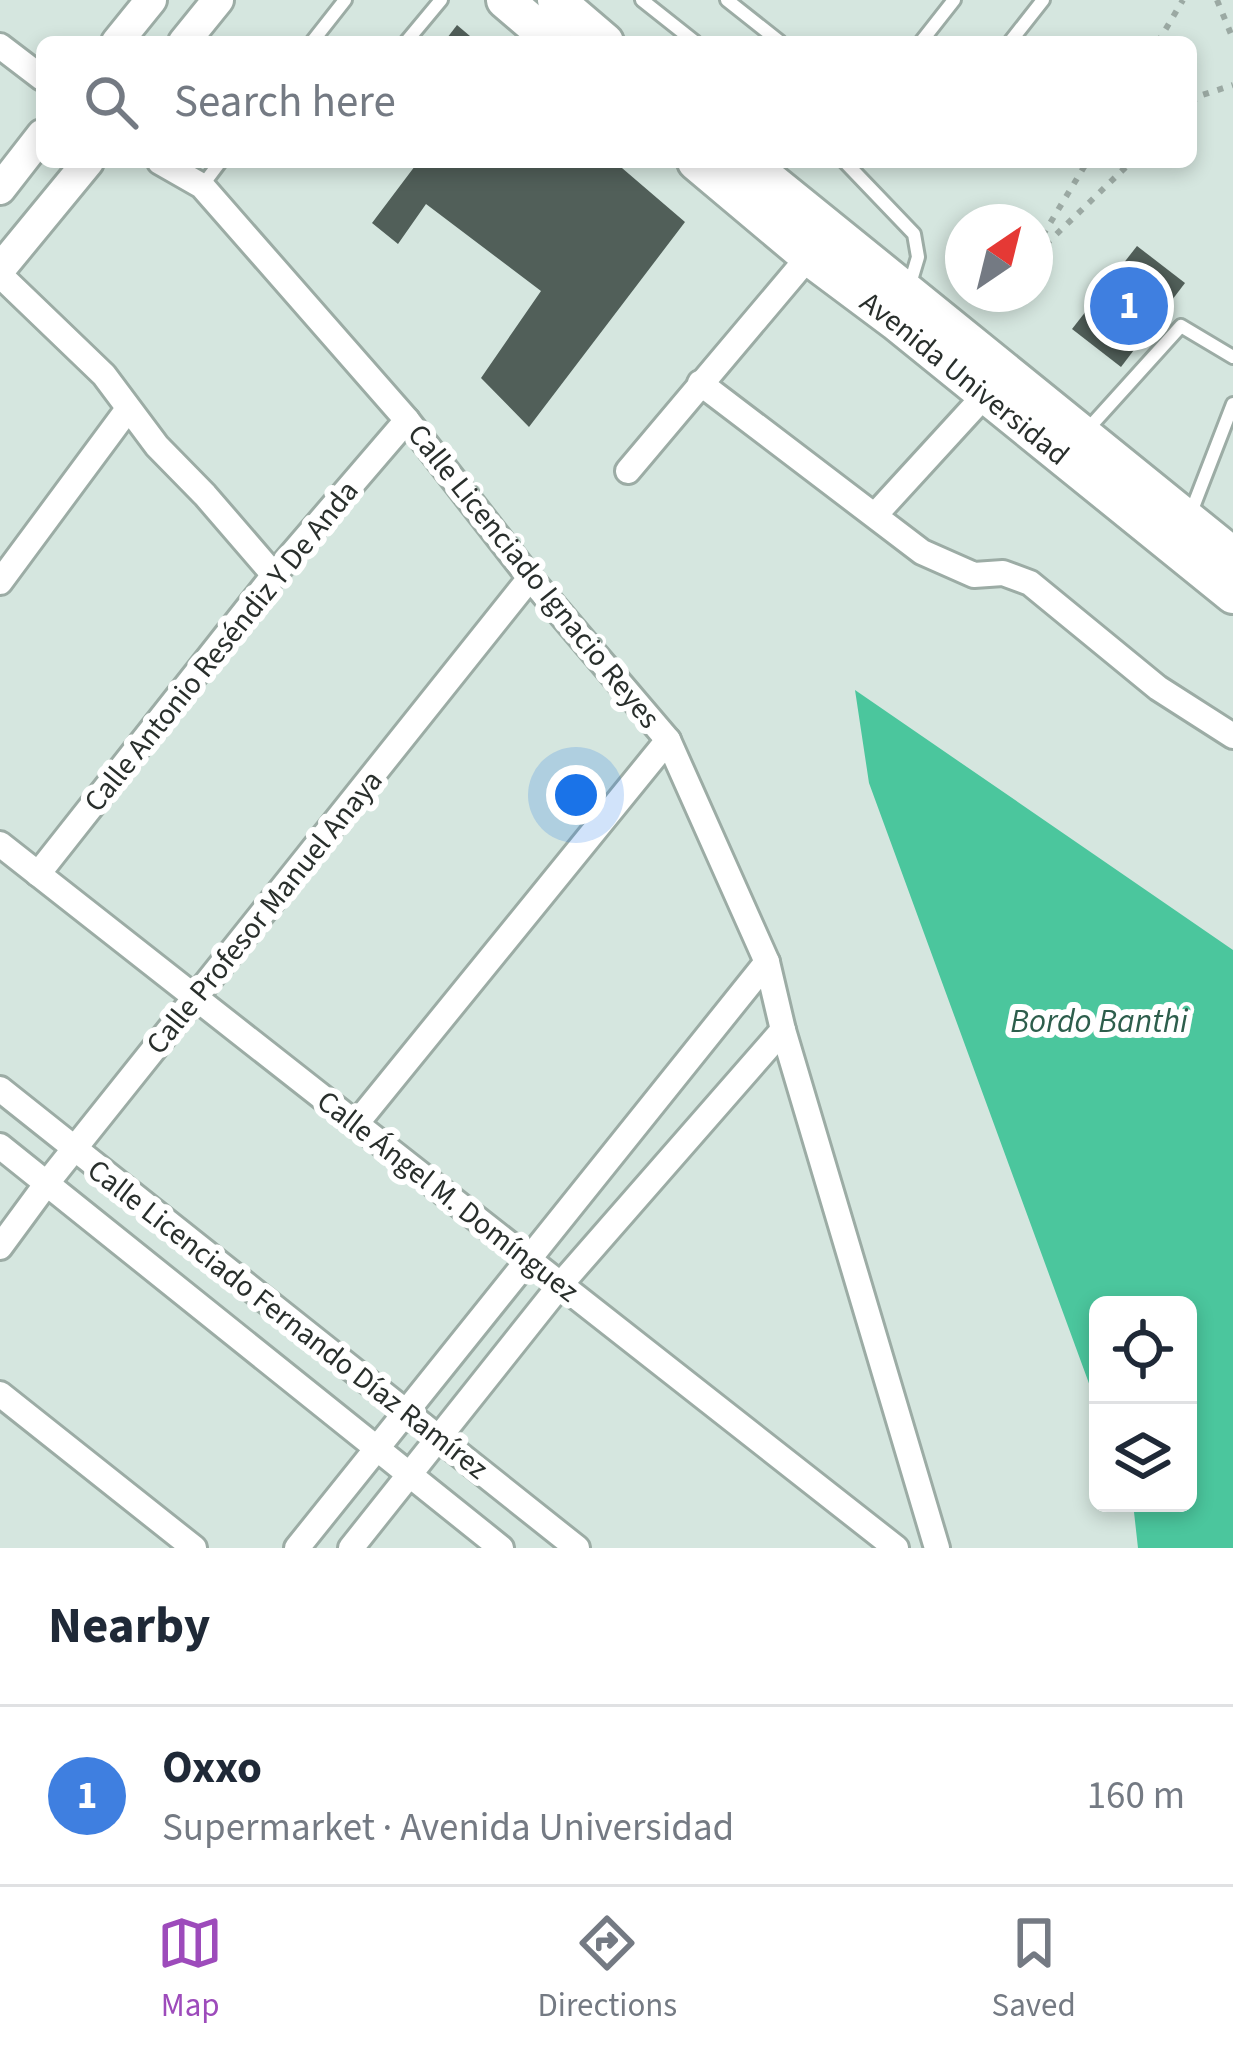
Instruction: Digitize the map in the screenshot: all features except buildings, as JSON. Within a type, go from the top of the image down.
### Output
[{"type":"main road","points":[[505,0],[547,36]]},
{"type":"main road","points":[[556,0],[598,36]]},
{"type":"main road","name":"Avenida Universidad","points":[[705,168],[819,244],[908,293],[1233,556]]},
{"type":"main road","name":"Avenida Universidad","points":[[752,168],[819,244],[985,394],[1233,595]]},
{"type":"street","points":[[122,36],[152,0]]},
{"type":"street","points":[[189,36],[218,0]]},
{"type":"street","points":[[0,46],[36,73]]},
{"type":"street","points":[[0,189],[36,143]]},
{"type":"street","points":[[83,168],[0,272],[104,375],[157,446],[274,574]]},
{"type":"street","name":"Calle Licenciado Ignacio Reyes","points":[[170,168],[202,186],[407,420],[530,578],[668,740],[767,962],[937,1548]]},
{"type":"street","points":[[628,471],[819,244]]},
{"type":"street","points":[[700,383],[922,552],[974,575],[1004,573],[1030,583],[1158,688],[1233,736]]},
{"type":"street","points":[[876,514],[985,394]]},
{"type":"street","points":[[0,582],[128,409]]},
{"type":"street","name":"Calle Antonio Reséndiz Y De Anda","points":[[38,874],[274,574],[407,420]]},
{"type":"street","name":"Calle Profesor Manuel Anaya","points":[[0,1247],[46,1183],[530,578]]},
{"type":"street","points":[[356,1124],[668,740]]},
{"type":"street","name":"Calle Ángel M. Domínguez","points":[[0,844],[896,1548]]},
{"type":"street","points":[[297,1548],[767,962]]},
{"type":"street","points":[[351,1548],[561,1285],[783,1030]]},
{"type":"street","name":"Calle Licenciado Fernando Díaz Ramírez","points":[[0,1090],[577,1548]]},
{"type":"street","name":"Calle Licenciado Fernando Díaz Ramírez","points":[[0,1146],[501,1548]]},
{"type":"street","points":[[0,1394],[194,1548]]},
{"type":"lane","points":[[317,36],[345,0]]},
{"type":"lane","points":[[411,36],[441,0]]},
{"type":"lane","points":[[641,0],[687,36]]},
{"type":"lane","points":[[728,0],[773,36]]},
{"type":"lane","points":[[926,36],[954,0]]},
{"type":"lane","points":[[1015,36],[1043,0]]},
{"type":"lane","points":[[202,186],[216,168]]},
{"type":"lane","points":[[851,168],[914,234],[918,257],[908,293]]},
{"type":"lane","points":[[1083,435],[1181,326],[1233,358]]},
{"type":"lane","points":[[1188,520],[1233,404]]},
{"type":"path","points":[[1162,36],[1184,0]]},
{"type":"path","points":[[1217,0],[1233,39]]},
{"type":"path","points":[[1197,97],[1233,85]]},
{"type":"path","points":[[1053,221],[1084,168]]},
{"type":"path","points":[[1053,235],[1125,168]]},
{"type":"water","name":"Bordo Banthi","points":[[855,690],[1233,950],[1233,1548],[1138,1548],[1134,1512],[1197,1512],[1197,1296],[1089,1296],[1089,1383],[869,783]]},
{"type":"place","name":"Oxxo","points":[[1129,306]]}]
